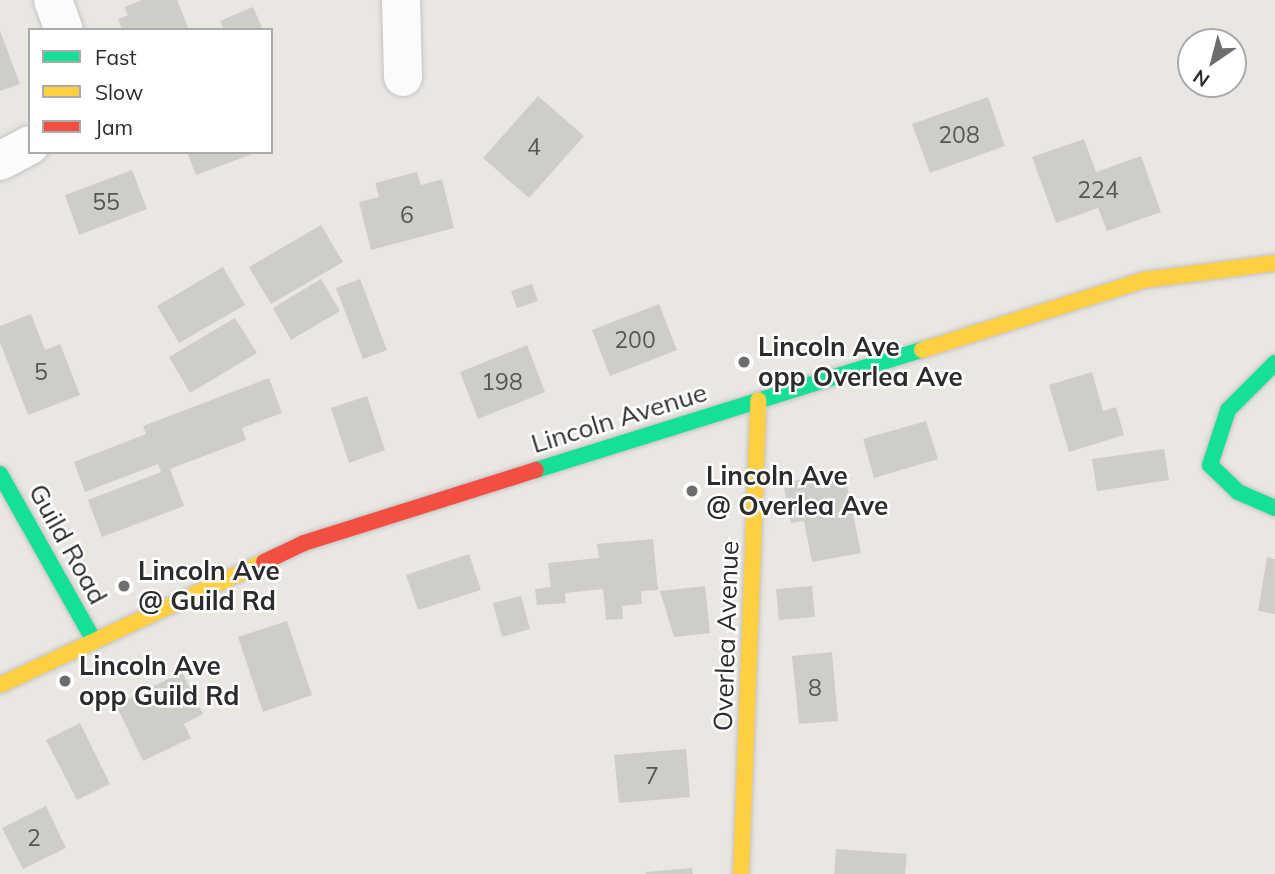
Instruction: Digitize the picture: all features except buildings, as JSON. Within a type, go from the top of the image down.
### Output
[{"type":"main road","name":"Lincoln Avenue","points":[[0,685],[93,639],[304,543],[1144,280],[1275,263]]},
{"type":"main road","points":[[1275,363],[1228,410],[1210,465],[1238,492],[1275,508]]},
{"type":"main road","name":"Overlea Avenue","points":[[741,874],[758,400]]},
{"type":"main road","name":"Guild Road","points":[[0,474],[93,639]]},
{"type":"street","points":[[53,0],[63,28]]},
{"type":"street","points":[[401,0],[403,77]]},
{"type":"street","points":[[0,161],[28,146]]},
{"type":"traffic: fast","points":[[536,470],[922,350]]},
{"type":"traffic: fast","points":[[1275,363],[1228,410],[1210,465],[1238,492],[1275,508]]},
{"type":"traffic: fast","points":[[0,474],[93,639]]},
{"type":"traffic: slow","points":[[922,350],[1144,280],[1275,263]]},
{"type":"traffic: slow","points":[[741,874],[758,400]]},
{"type":"traffic: slow","points":[[0,685],[264,562]]},
{"type":"traffic: jam","points":[[264,562],[304,543],[536,470]]},
{"type":"place","name":"Lincoln Ave opp Overlea Ave","points":[[744,362]]},
{"type":"place","name":"Lincoln Ave @ Overlea Ave","points":[[692,491]]},
{"type":"place","name":"Lincoln Ave @ Guild Rd","points":[[124,586]]},
{"type":"place","name":"Lincoln Ave opp Guild Rd","points":[[65,681]]}]
